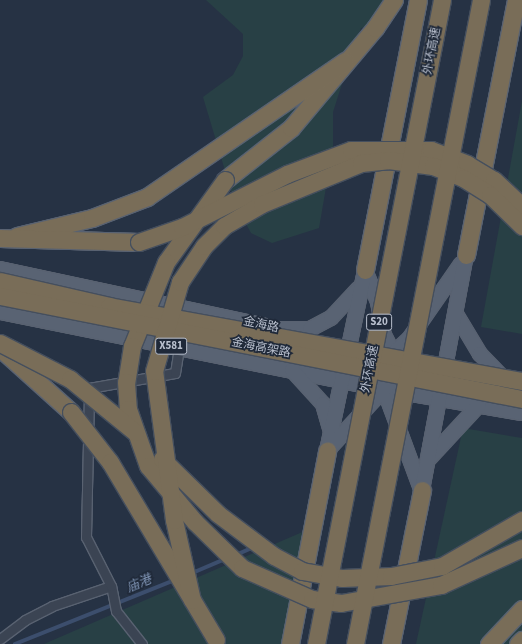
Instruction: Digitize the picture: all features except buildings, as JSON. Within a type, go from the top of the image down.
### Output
[{"type":"highway","points":[[394,0],[375,28],[345,61],[291,128],[225,180],[166,262],[132,346],[126,382],[128,409],[148,466],[195,522],[242,568],[312,599],[341,603],[440,585],[522,548]]},
{"type":"highway","points":[[365,270],[418,0]]},
{"type":"highway","name":"外环高速","points":[[316,644],[442,0]]},
{"type":"highway","points":[[355,644],[481,0]]},
{"type":"highway","points":[[466,255],[516,0]]},
{"type":"highway","points":[[0,238],[17,236],[92,218],[147,197],[345,61]]},
{"type":"highway","points":[[17,236],[140,242],[182,227],[287,174],[351,150],[431,150],[480,172],[522,206]]},
{"type":"highway","points":[[192,600],[172,505],[154,371],[180,282],[204,246],[224,226],[262,204],[361,163],[388,160],[433,166],[463,178],[490,195],[522,226]]},
{"type":"highway","name":"金海高架路","points":[[0,281],[109,306],[522,381]]},
{"type":"highway","name":"金海高架路","points":[[0,296],[522,399]]},
{"type":"highway","points":[[0,343],[70,379],[95,396],[218,514],[274,556],[302,571],[342,578],[391,576],[442,566],[522,520]]},
{"type":"highway","points":[[0,348],[71,412],[110,462],[217,642]]},
{"type":"highway","points":[[290,644],[327,451]]},
{"type":"highway","points":[[391,644],[422,490]]},
{"type":"highway","points":[[490,642],[522,610]]},
{"type":"highway","points":[[518,644],[522,640]]},
{"type":"main road","points":[[422,490],[466,255]]},
{"type":"main road","points":[[346,380],[378,368],[393,351],[409,339],[466,255]]},
{"type":"main road","name":"金海路","points":[[0,269],[276,329],[393,351],[430,360],[447,362],[500,375],[522,378]]},
{"type":"main road","points":[[327,451],[346,380],[359,287],[365,270]]},
{"type":"main road","points":[[365,270],[378,302],[384,335],[403,373],[420,395]]},
{"type":"main road","points":[[276,329],[310,329],[331,318],[359,287]]},
{"type":"main road","name":"X581","points":[[0,312],[346,380],[383,389],[440,397],[522,413]]},
{"type":"main road","points":[[456,314],[480,354],[500,375]]},
{"type":"main road","points":[[352,343],[378,368],[383,389],[422,490]]},
{"type":"main road","points":[[327,451],[383,389],[403,373],[430,360]]},
{"type":"main road","points":[[291,369],[323,404],[331,432]]},
{"type":"main road","points":[[427,461],[479,405]]},
{"type":"street","points":[[142,644],[116,611],[111,599],[111,586],[86,537],[89,388],[175,374],[179,347]]},
{"type":"street","points":[[0,639],[25,620],[52,606],[111,586]]},
{"type":"green space","points":[[206,0],[393,0],[389,23],[361,28],[349,62],[333,112],[333,147],[319,228],[272,243],[251,233],[235,204],[203,97],[233,75],[243,56],[243,34]]},
{"type":"green space","points":[[522,101],[522,334],[481,327]]},
{"type":"green space","points":[[463,428],[522,438],[522,644],[416,644]]},
{"type":"green space","points":[[307,530],[285,644],[44,644]]},
{"type":"waterway","name":"庙港","points":[[236,555],[254,547]]},
{"type":"waterway","name":"庙港","points":[[190,574],[225,559]]},
{"type":"waterway","name":"庙港","points":[[15,644],[175,580]]}]
